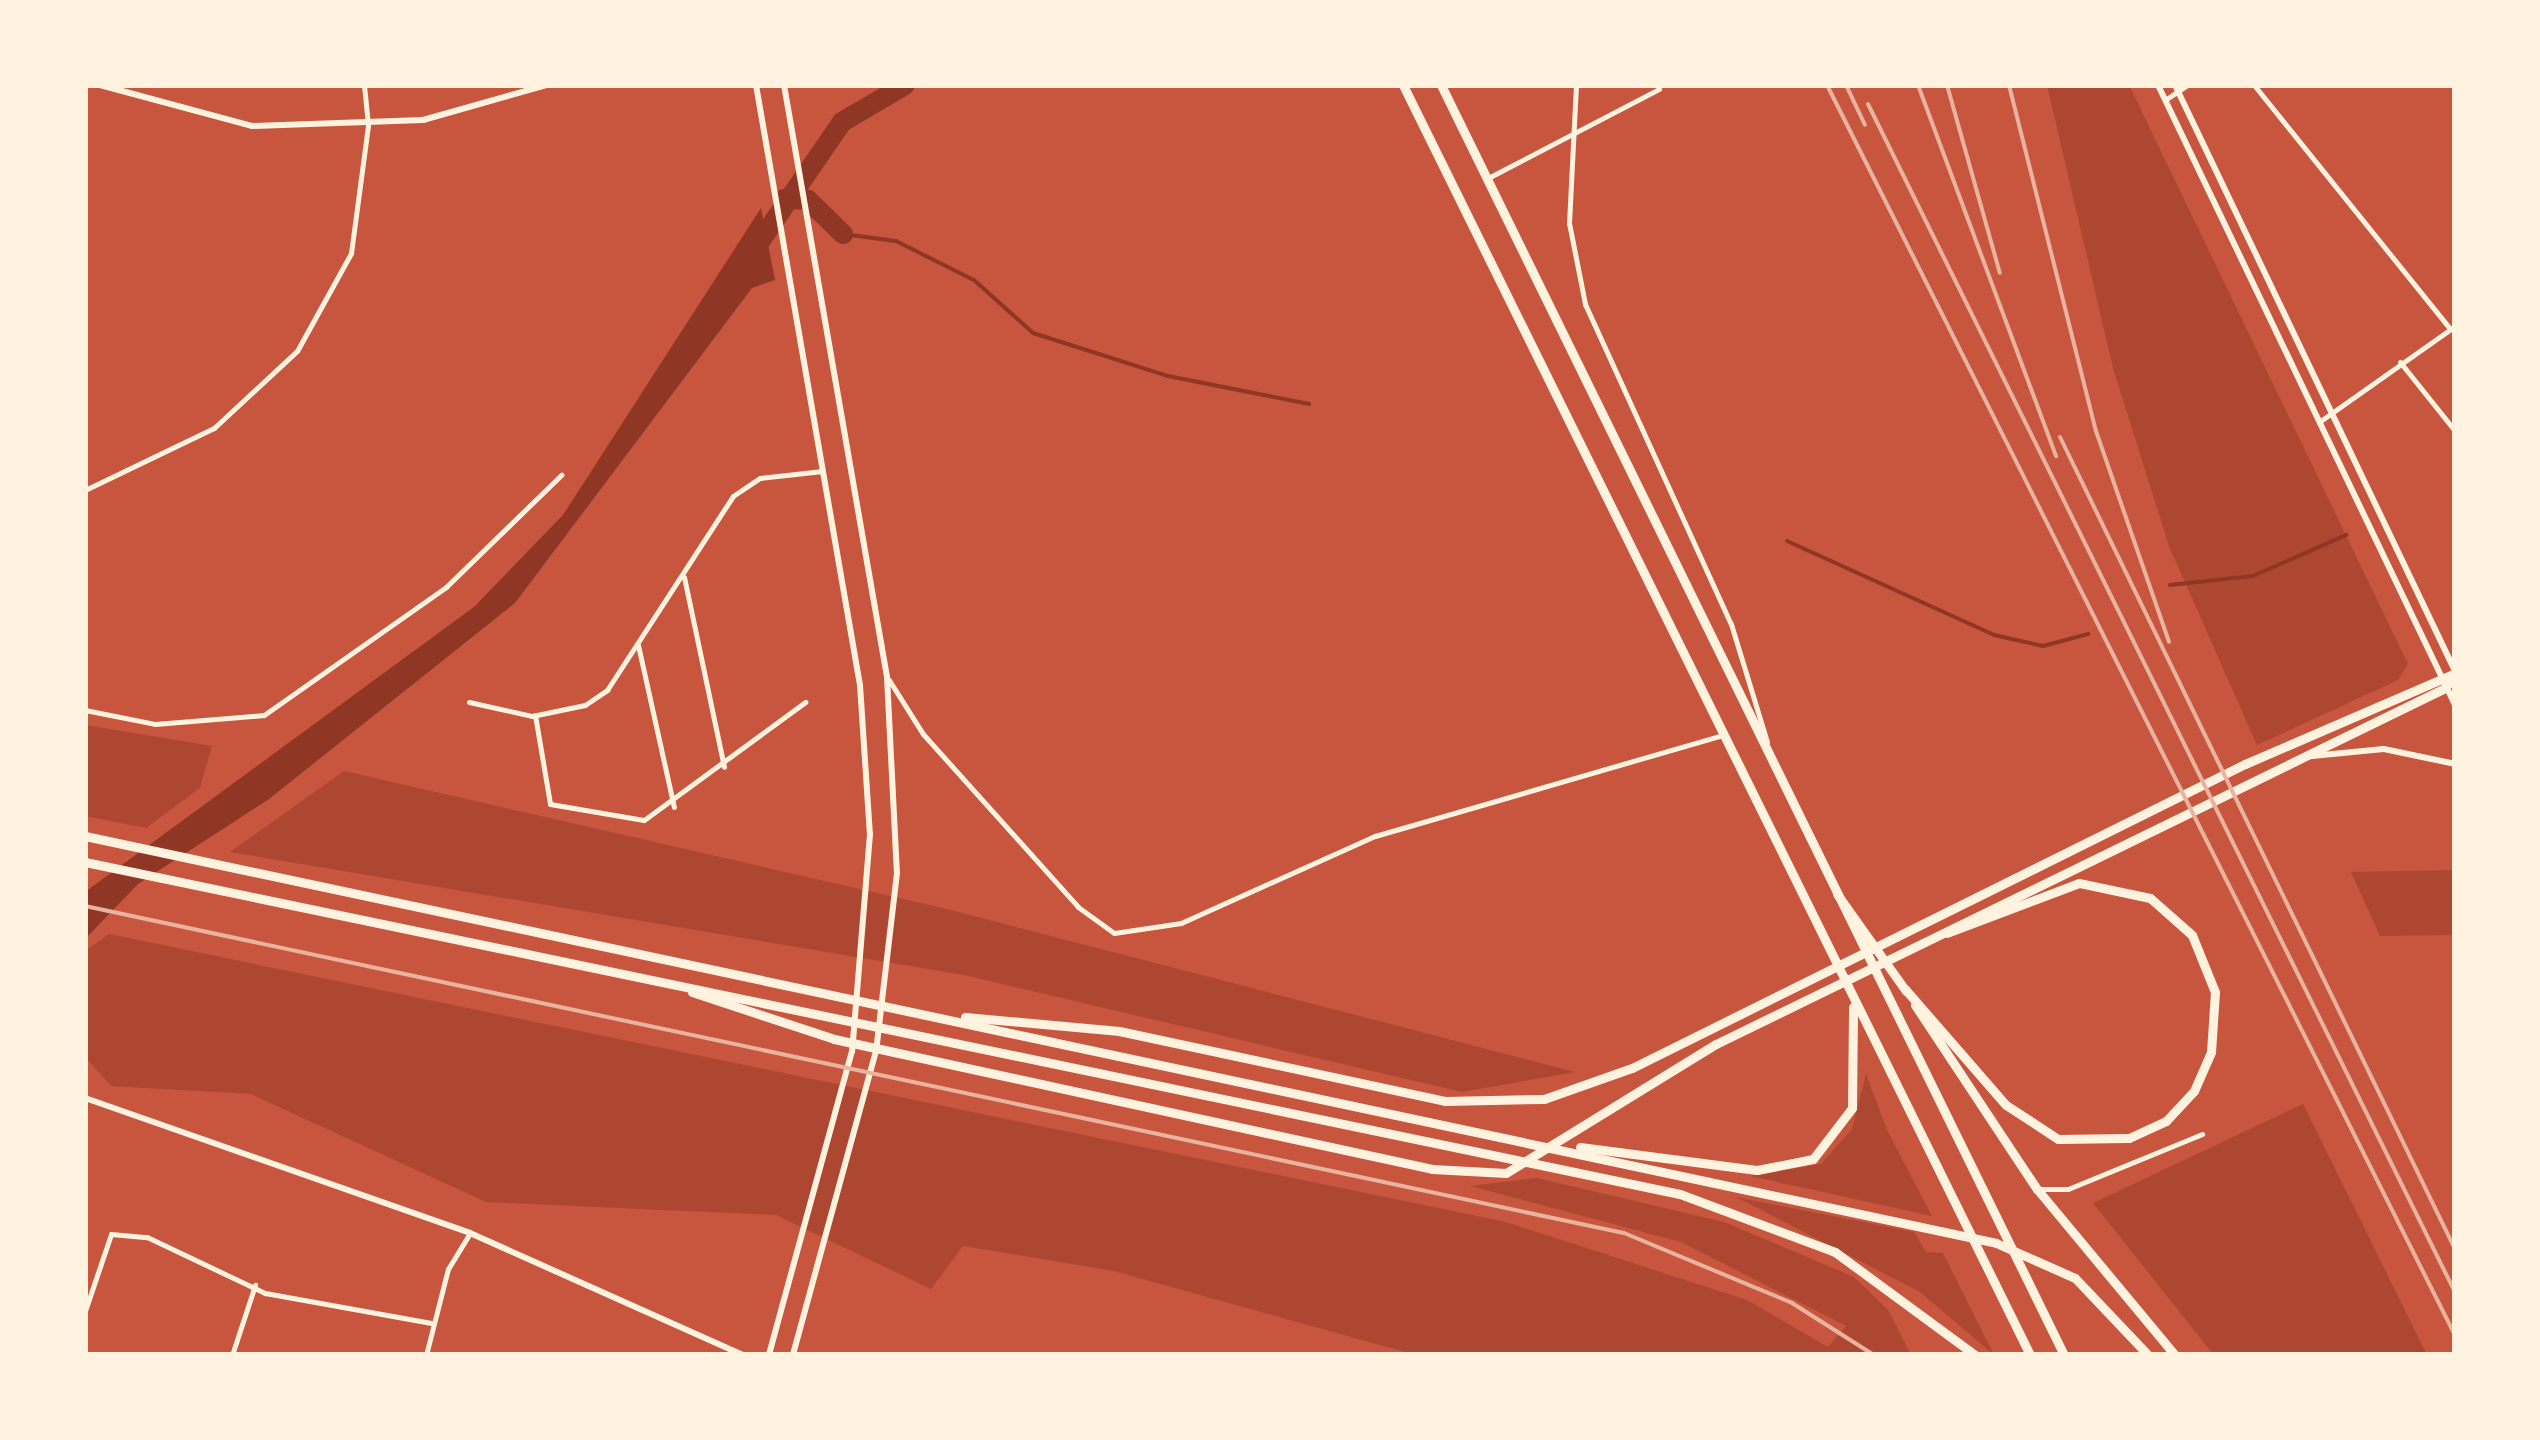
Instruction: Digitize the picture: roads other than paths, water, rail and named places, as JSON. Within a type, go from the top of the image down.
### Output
[{"type":"highway","points":[[1403,85],[2030,1355]]},
{"type":"highway","points":[[1441,85],[1773,764],[1821,871],[2064,1355]]},
{"type":"highway","points":[[933,1015],[1119,1031],[1395,1092],[1496,1105],[1588,1088],[2438,674],[2455,673]]},
{"type":"highway","points":[[663,982],[797,1029],[1491,1175],[1534,1162],[1658,1076],[1926,939],[2021,897],[2445,688],[2455,673]]},
{"type":"highway","points":[[85,836],[1741,1186],[2025,1252],[2101,1298],[2148,1355]]},
{"type":"highway","points":[[89,863],[1707,1201],[1835,1252],[1975,1355]]},
{"type":"highway","points":[[1821,871],[1905,989],[2037,1189],[2176,1355]]},
{"type":"highway","points":[[1905,989],[2041,1131],[2094,1144],[2166,1121],[2194,1091],[2215,1034],[2210,973],[2192,935],[2150,898],[2117,885],[2079,883],[2021,897]]},
{"type":"highway","points":[[1559,1148],[1639,1148],[1757,1170],[1813,1158],[1846,1124],[1856,1092],[1846,986]]},
{"type":"street","points":[[100,85],[252,126],[368,125],[422,120],[547,85]]},
{"type":"street","points":[[85,490],[214,428],[297,351],[351,253],[368,125],[364,85]]},
{"type":"street","points":[[756,85],[826,470],[866,774],[866,969],[800,1255],[769,1355]]},
{"type":"street","points":[[784,85],[887,677],[892,770],[888,990],[794,1355]]},
{"type":"street","points":[[1576,85],[1573,250],[1624,395],[1731,624],[1773,764]]},
{"type":"street","points":[[2158,85],[2455,705]]},
{"type":"street","points":[[2165,100],[2176,88],[2187,85]]},
{"type":"street","points":[[2254,85],[2452,327],[2319,422]]},
{"type":"street","points":[[2176,88],[2455,673]]},
{"type":"street","points":[[1488,178],[1659,89]]},
{"type":"street","points":[[2400,362],[2455,432]]},
{"type":"street","points":[[469,702],[536,716],[607,690],[684,577],[732,496],[760,478],[826,470]]},
{"type":"street","points":[[85,710],[155,724],[264,715],[446,587],[561,475]]},
{"type":"street","points":[[684,577],[724,768]]},
{"type":"street","points":[[638,645],[674,807]]},
{"type":"street","points":[[887,677],[923,734],[1078,907],[1114,933],[1180,923],[1374,836],[1722,734]]},
{"type":"street","points":[[536,716],[550,804],[644,820],[674,807],[805,702]]},
{"type":"street","points":[[2287,764],[2384,749],[2455,764]]},
{"type":"street","points":[[85,1098],[470,1232],[743,1355]]},
{"type":"street","points":[[2037,1189],[2068,1190],[2202,1134]]},
{"type":"street","points":[[426,1355],[431,1323],[470,1232]]},
{"type":"street","points":[[85,1311],[110,1234],[147,1236],[256,1285],[431,1323]]},
{"type":"street","points":[[232,1355],[256,1285]]},
{"type":"waterway","points":[[752,253],[842,122],[905,85]]},
{"type":"waterway","points":[[784,199],[808,200],[843,234]]},
{"type":"waterway","points":[[843,234],[896,241],[974,280],[1033,333],[1168,376],[1309,404]]},
{"type":"waterway","points":[[2170,585],[2253,576],[2346,535]]},
{"type":"waterway","points":[[1787,541],[1994,635],[2043,646],[2088,634]]},
{"type":"railway","points":[[1827,85],[2455,1335]]},
{"type":"railway","points":[[1846,85],[1865,125]]},
{"type":"railway","points":[[1918,85],[2056,456]]},
{"type":"railway","points":[[1947,85],[2000,273]]},
{"type":"railway","points":[[2009,85],[2096,431],[2169,642]]},
{"type":"railway","points":[[1868,104],[2455,1292]]},
{"type":"railway","points":[[2060,437],[2455,1249]]},
{"type":"railway","points":[[85,906],[1624,1233],[1792,1303],[1874,1355]]}]
